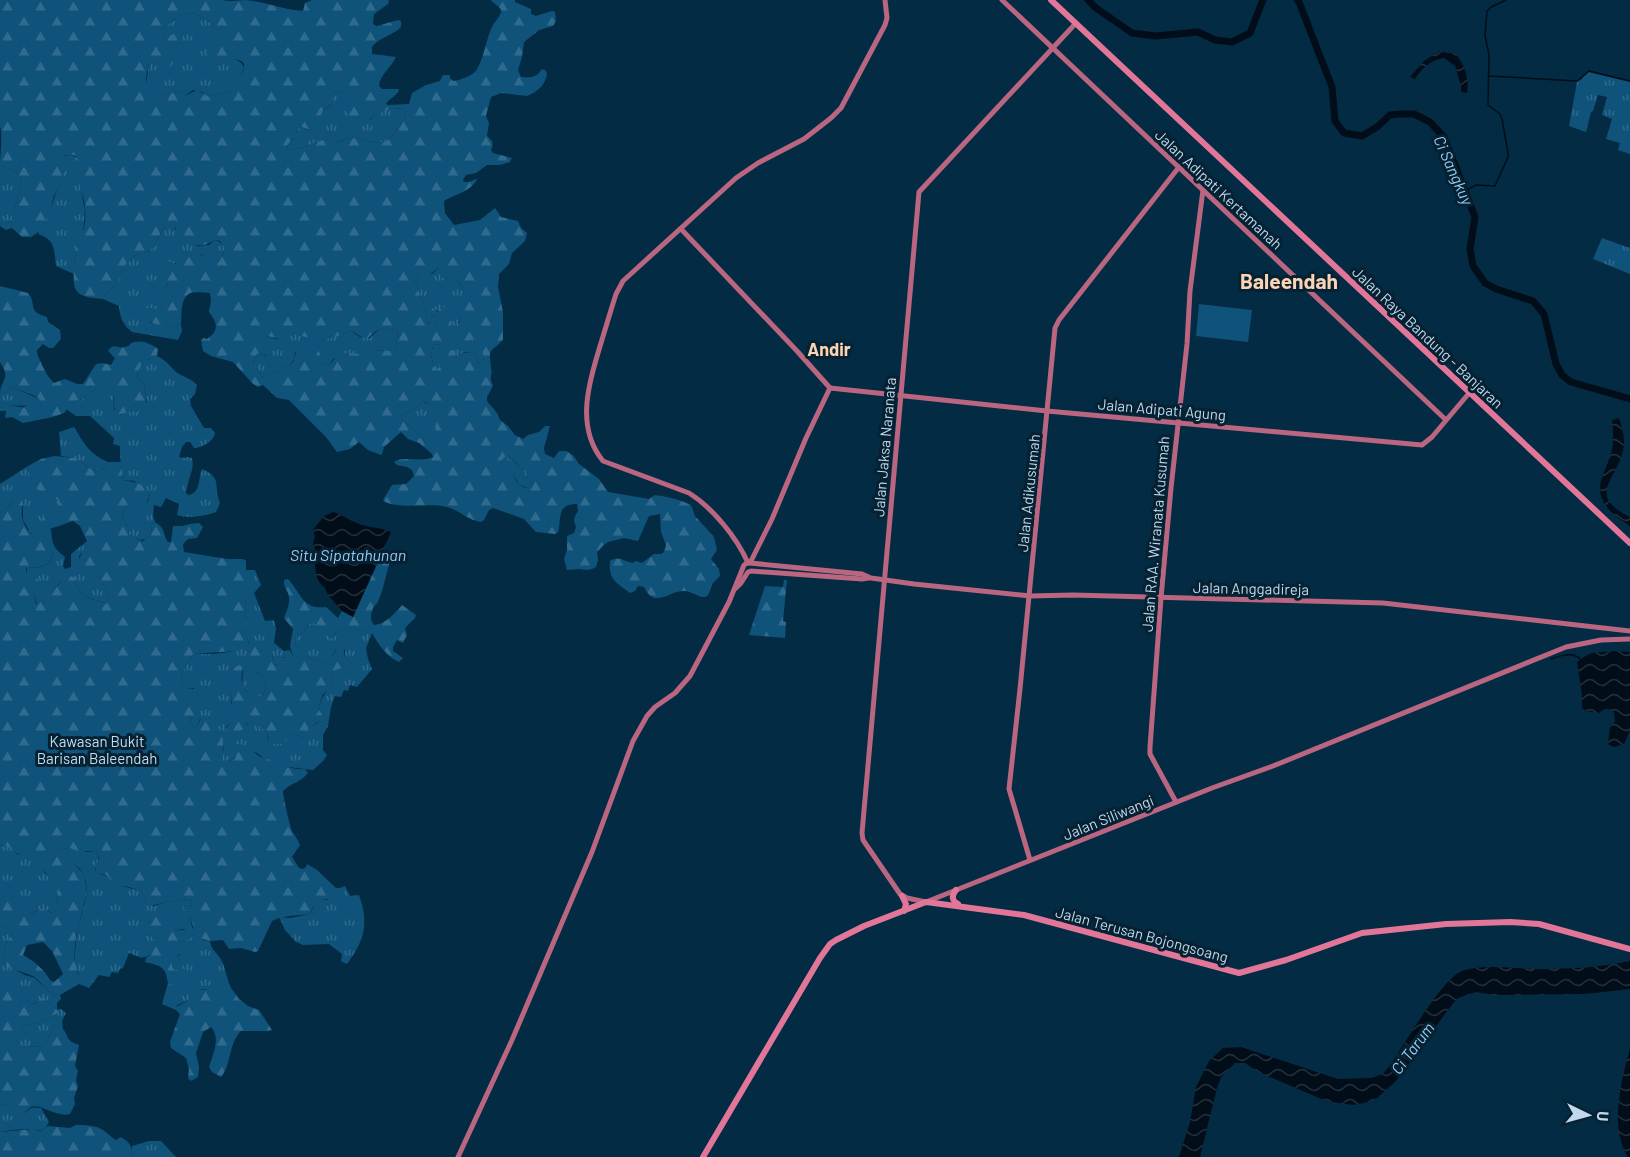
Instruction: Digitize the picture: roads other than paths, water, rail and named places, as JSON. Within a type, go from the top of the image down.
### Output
[{"type":"main road","points":[[748,567],[740,549],[723,524],[695,497],[603,461],[592,444],[588,427],[586,401],[588,387],[617,291],[623,281],[736,178],[758,162],[804,139],[841,108],[885,25],[887,18],[885,0]]},
{"type":"main road","name":"Jalan Adipati Kertamanah","points":[[1002,0],[1446,420]]},
{"type":"main road","name":"Jalan Raya Bandung - Banjaran","points":[[1051,0],[1630,543]]},
{"type":"main road","name":"Jalan Jaksa Naranata","points":[[902,896],[862,836],[919,192],[1076,23]]},
{"type":"main road","name":"Jalan Adikusumah","points":[[1030,860],[1009,789],[1055,328],[1179,167]]},
{"type":"main road","name":"Jalan RAA. Wiranata Kusumah","points":[[1176,802],[1150,754],[1161,598],[1190,298],[1203,190]]},
{"type":"main road","points":[[458,1157],[512,1040],[592,852],[633,741],[655,707],[675,693],[690,676],[735,588],[741,584],[772,519],[828,386],[681,229]]},
{"type":"main road","name":"Jalan Adipati Agung","points":[[828,386],[1047,411],[1422,445],[1430,439],[1470,393]]},
{"type":"main road","name":"Jalan Anggadireja","points":[[748,567],[862,574],[885,580],[1030,596],[1383,603],[1630,631]]},
{"type":"main road","name":"Jalan Siliwangi","points":[[704,1157],[827,948],[836,940],[857,929],[1566,647],[1601,640],[1630,639]]},
{"type":"main road","points":[[956,890],[953,900],[960,905]]},
{"type":"main road","points":[[902,896],[926,902]]},
{"type":"main road","points":[[902,896],[906,904],[904,911]]},
{"type":"main road","name":"Jalan Terusan Bojongsoang","points":[[926,902],[1024,915],[1239,973],[1286,960],[1362,933],[1446,924],[1510,922],[1539,924],[1630,949]]},
{"type":"water","points":[[1440,51],[1454,53],[1461,61],[1467,77],[1467,93],[1461,92],[1455,66],[1444,58],[1427,65],[1415,79],[1410,77],[1424,61]]},
{"type":"water","points":[[1619,418],[1624,447],[1607,487],[1607,494],[1609,502],[1630,517],[1630,526],[1608,508],[1600,489],[1613,446],[1612,420]]},
{"type":"water","name":"Situ Sipatahunan","points":[[333,512],[359,524],[391,532],[353,617],[342,611],[328,595],[316,575],[313,530],[324,516]]},
{"type":"water","points":[[1630,652],[1630,731],[1624,744],[1614,747],[1608,743],[1610,726],[1615,722],[1614,712],[1606,709],[1599,713],[1582,708],[1577,662],[1592,653]]},
{"type":"water","name":"Ci Tarum","points":[[1630,961],[1630,989],[1586,994],[1495,995],[1476,992],[1458,998],[1396,1081],[1376,1099],[1364,1103],[1353,1105],[1326,1101],[1258,1072],[1245,1063],[1235,1063],[1221,1077],[1200,1157],[1178,1157],[1190,1122],[1196,1087],[1209,1061],[1223,1048],[1241,1047],[1338,1079],[1371,1078],[1383,1074],[1433,1000],[1443,987],[1460,972],[1485,967],[1582,968]]},
{"type":"water","points":[[1630,1049],[1630,1157],[1628,1157],[1619,1133],[1618,1104]]},
{"type":"waterway","name":"Ci Sangkuy","points":[[1088,0],[1132,33],[1155,36],[1198,32],[1215,40],[1232,42],[1250,33],[1263,0]]},
{"type":"waterway","name":"Ci Sangkuy","points":[[1297,0],[1332,87],[1335,121],[1344,133],[1362,136],[1377,127],[1390,115],[1414,114],[1430,122],[1444,137],[1475,217],[1470,249],[1473,266],[1485,283],[1533,301],[1544,314],[1556,364],[1562,375],[1571,382],[1630,399]]},
{"type":"waterway","points":[[1465,191],[1476,185],[1495,186],[1508,157],[1502,119],[1500,114],[1488,105],[1489,54],[1485,36],[1487,11],[1506,0]]},
{"type":"waterway","points":[[1489,76],[1577,81],[1589,71],[1630,81]]},
{"type":"waterway","points":[[1551,659],[1563,655],[1575,655],[1581,660]]},
{"type":"district","name":"Baleendah","points":[[1289,280]]},
{"type":"district","name":"Andir","points":[[829,349]]},
{"type":"park label","name":"Kawasan Bukit Barisan Baleendah","points":[[97,750]]}]
